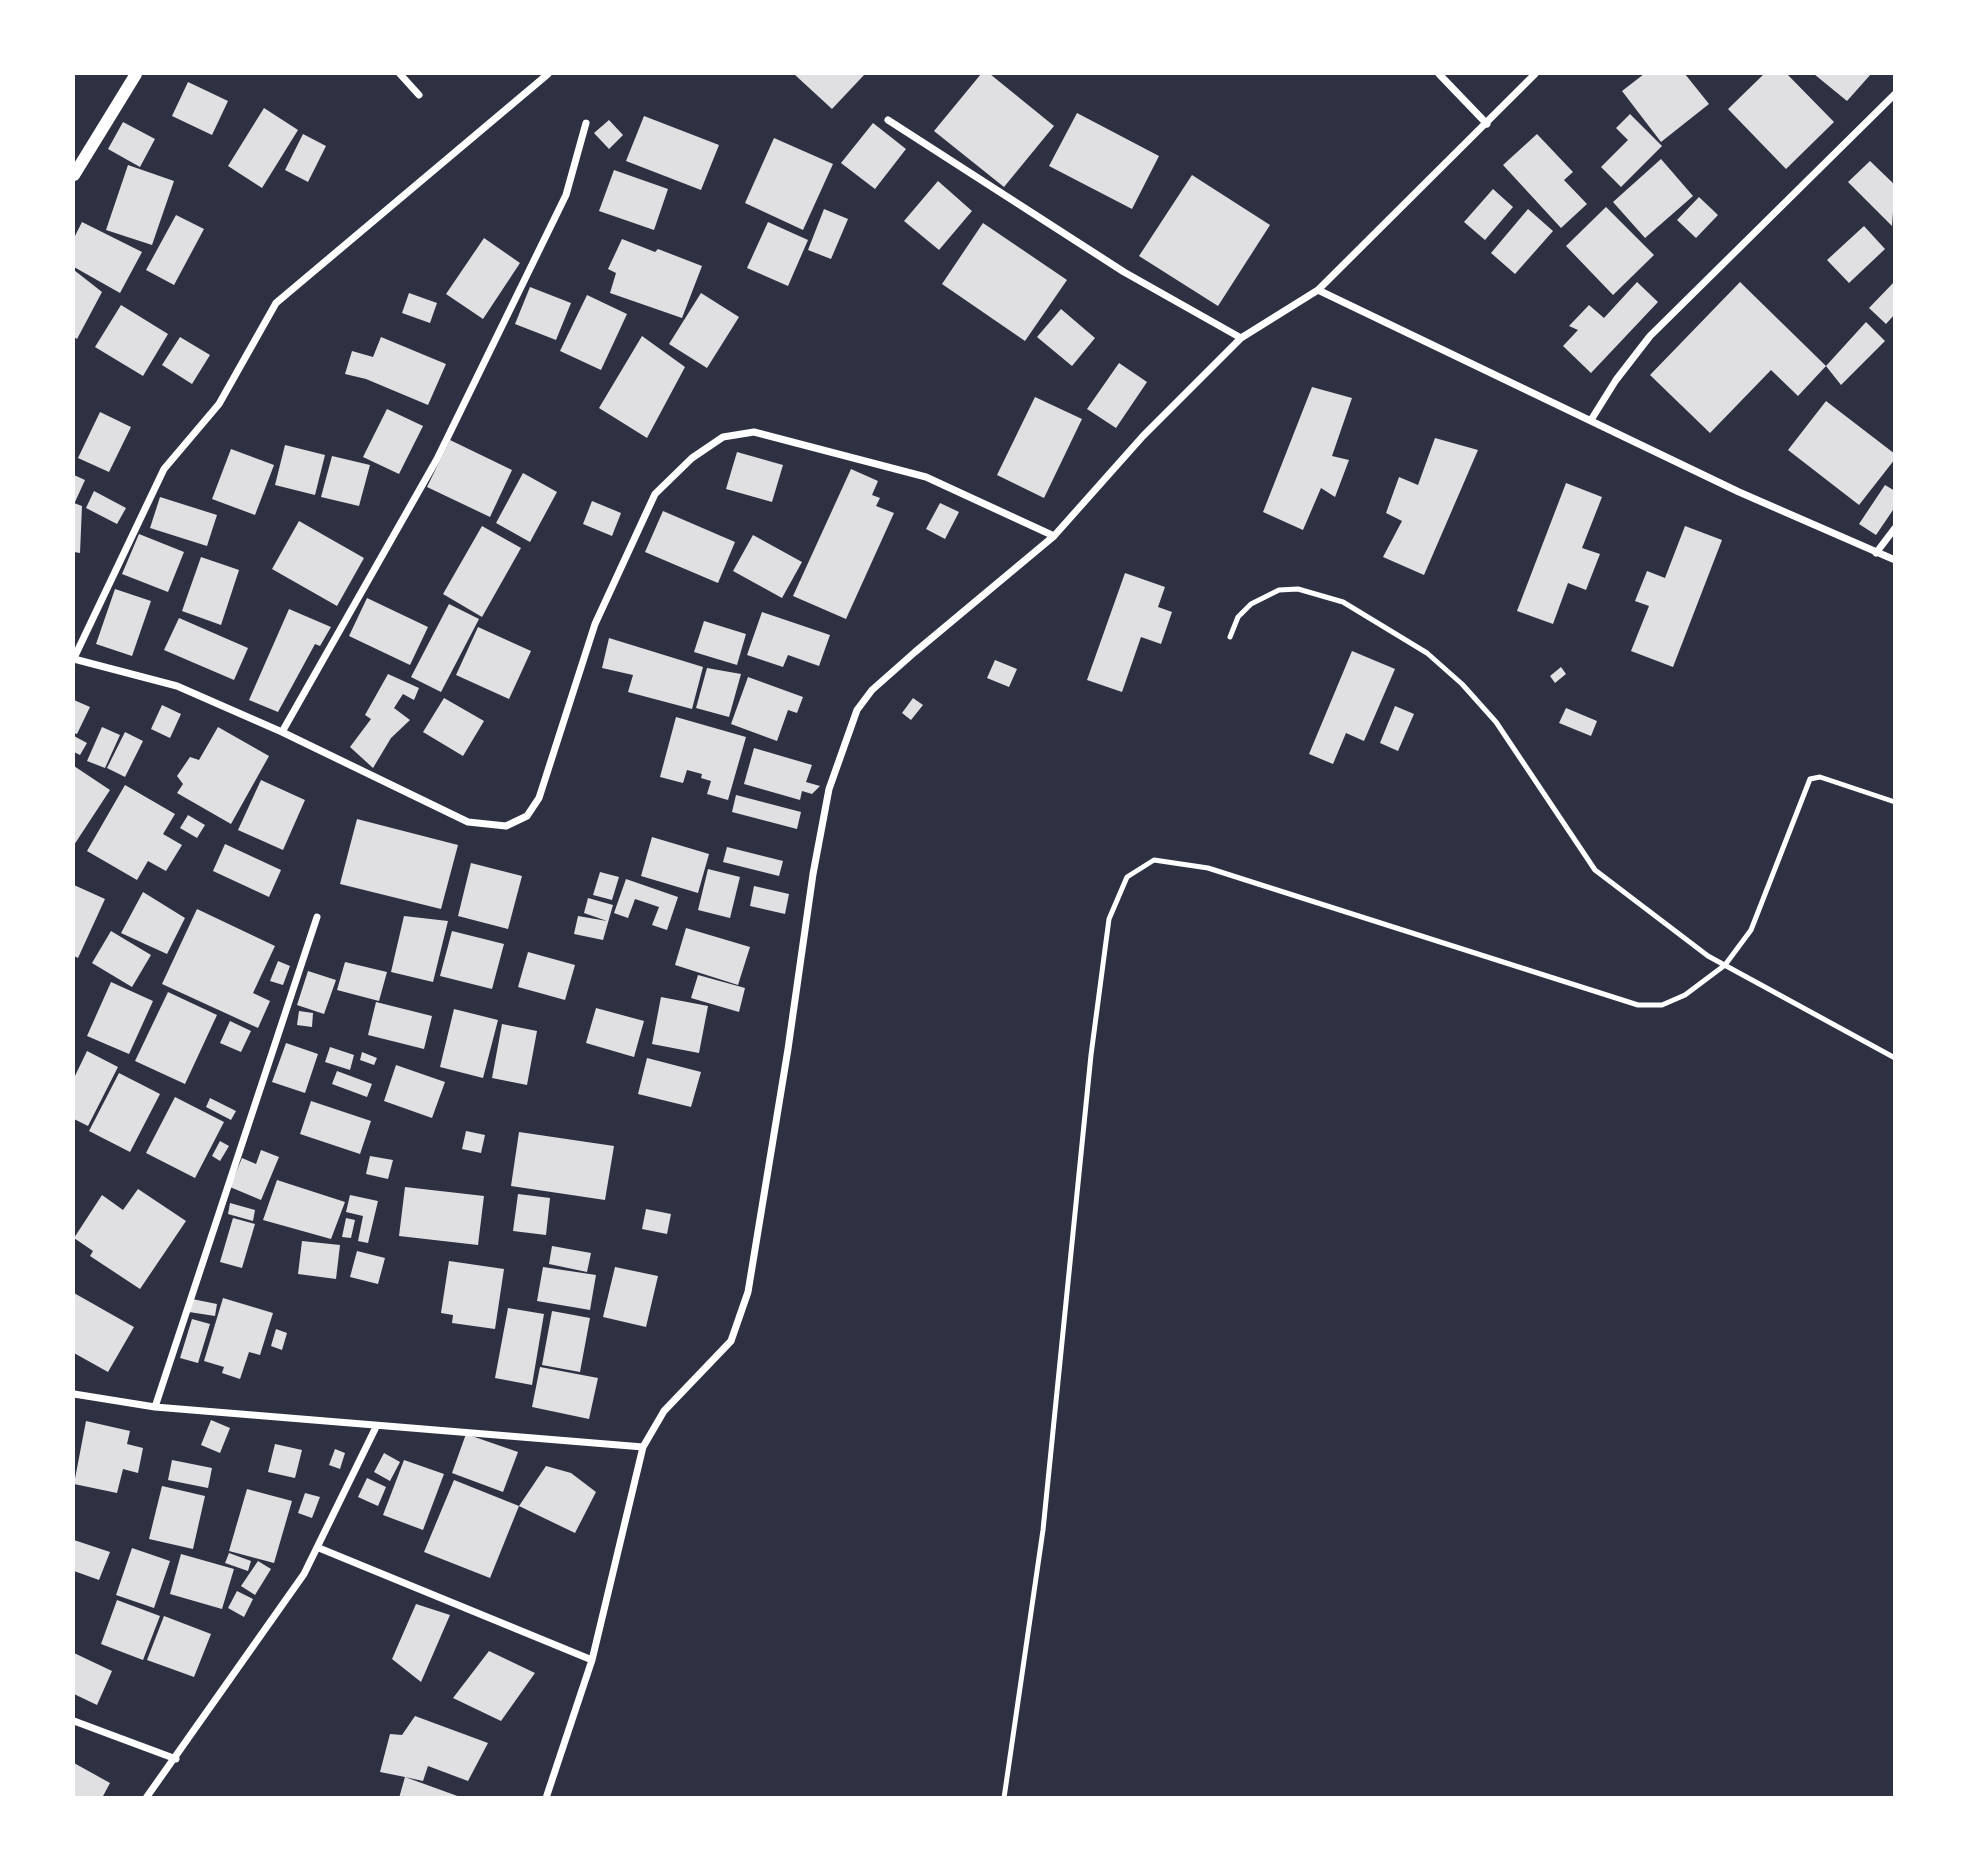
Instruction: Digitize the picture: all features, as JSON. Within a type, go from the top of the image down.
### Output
[{"type":"street","points":[[74,175],[136,74]]},
{"type":"street","points":[[400,74],[419,95]]},
{"type":"street","points":[[548,74],[276,303],[219,404],[164,469],[74,658],[177,686],[282,732],[468,822],[506,825],[527,816],[539,798],[595,624],[655,494],[692,458],[723,437],[754,432],[926,477],[1054,536]]},
{"type":"street","points":[[1439,74],[1487,124]]},
{"type":"street","points":[[546,1797],[592,1660],[643,1447],[664,1411],[731,1341],[748,1292],[788,1049],[813,874],[830,789],[849,727],[872,690],[1054,536],[1143,436],[1241,338],[1318,290],[1535,74]]},
{"type":"street","points":[[1591,420],[1616,380],[1650,336],[1895,94]]},
{"type":"street","points":[[888,120],[1124,272],[1241,338]]},
{"type":"street","points":[[282,732],[437,459],[566,195],[586,123]]},
{"type":"street","points":[[1318,290],[1739,492],[1895,560]]},
{"type":"street","points":[[1876,553],[1895,528]]},
{"type":"street","points":[[155,1407],[317,917]]},
{"type":"street","points":[[74,1394],[155,1407],[643,1447]]},
{"type":"street","points":[[145,1797],[176,1759],[304,1574],[376,1427]]},
{"type":"street","points":[[319,1548],[592,1660]]},
{"type":"street","points":[[74,1721],[176,1759]]},
{"type":"lane","points":[[1230,637],[1238,617],[1251,604],[1279,590],[1298,589],[1343,602],[1427,653],[1462,684],[1496,722],[1595,870],[1698,948],[1725,965],[1895,1058]]},
{"type":"lane","points":[[1004,1797],[1043,1530],[1101,973],[1109,919],[1128,877],[1154,860],[1208,868],[1638,1005],[1662,1005],[1685,995],[1725,965],[1751,930],[1810,779],[1820,777],[1895,802]]},
{"type":"building","points":[[794,74],[862,74],[864,75],[832,109]]},
{"type":"building","points":[[981,74],[990,74],[1054,126],[1004,187],[934,131]]},
{"type":"building","points":[[1644,74],[1685,74],[1709,104],[1661,142],[1622,91]]},
{"type":"building","points":[[1764,74],[1787,74],[1834,122],[1786,169],[1728,109]]},
{"type":"building","points":[[1814,74],[1871,74],[1847,101]]},
{"type":"building","points":[[188,82],[228,101],[212,135],[172,116]]},
{"type":"building","points":[[264,108],[298,130],[262,188],[228,166]]},
{"type":"building","points":[[1077,113],[1159,156],[1132,209],[1049,166]]},
{"type":"building","points":[[1630,114],[1662,146],[1621,187],[1601,167],[1628,140],[1616,128]]},
{"type":"building","points":[[644,116],[719,145],[701,190],[626,161]]},
{"type":"building","points":[[609,120],[623,135],[609,149],[594,133]]},
{"type":"building","points":[[123,122],[155,139],[140,167],[108,149]]},
{"type":"building","points":[[873,123],[906,149],[875,189],[841,163]]},
{"type":"building","points":[[303,134],[326,146],[308,182],[285,170]]},
{"type":"building","points":[[1537,134],[1573,172],[1564,180],[1587,204],[1561,228],[1503,165]]},
{"type":"building","points":[[774,138],[833,164],[803,230],[745,203]]},
{"type":"building","points":[[1661,159],[1693,196],[1645,238],[1613,202]]},
{"type":"building","points":[[1870,161],[1895,185],[1892,226],[1848,182]]},
{"type":"building","points":[[128,165],[174,181],[152,245],[106,230]]},
{"type":"building","points":[[614,170],[668,189],[654,230],[599,211]]},
{"type":"building","points":[[1192,175],[1270,225],[1218,306],[1139,256]]},
{"type":"building","points":[[938,181],[972,211],[939,250],[904,221]]},
{"type":"building","points":[[1493,189],[1513,207],[1485,240],[1464,222]]},
{"type":"building","points":[[1699,197],[1718,215],[1696,238],[1677,220]]},
{"type":"building","points":[[1606,207],[1654,255],[1613,295],[1566,246]]},
{"type":"building","points":[[824,209],[848,219],[831,259],[808,250]]},
{"type":"building","points":[[1528,209],[1553,231],[1515,274],[1491,253]]},
{"type":"building","points":[[176,215],[204,229],[174,285],[146,270]]},
{"type":"building","points":[[82,222],[142,252],[120,293],[74,267],[74,238]]},
{"type":"building","points":[[768,222],[808,240],[788,286],[747,268]]},
{"type":"building","points":[[983,223],[1067,280],[1025,341],[942,284]]},
{"type":"building","points":[[1864,226],[1885,249],[1849,283],[1827,260]]},
{"type":"building","points":[[484,238],[520,263],[483,319],[446,294]]},
{"type":"building","points":[[622,239],[702,266],[682,318],[610,293],[616,273],[608,269]]},
{"type":"building","points":[[74,270],[102,292],[77,339],[74,337]]},
{"type":"building","points":[[1895,281],[1895,314],[1886,324],[1869,308]]},
{"type":"building","points":[[1637,282],[1658,302],[1591,373],[1563,346],[1578,330],[1569,326],[1589,305],[1604,318]]},
{"type":"building","points":[[1740,282],[1826,366],[1798,396],[1771,370],[1710,433],[1650,375]]},
{"type":"building","points":[[530,287],[571,303],[556,340],[515,324]]},
{"type":"building","points":[[409,293],[437,303],[430,323],[402,313]]},
{"type":"building","points":[[701,293],[739,317],[707,368],[669,344]]},
{"type":"building","points":[[587,295],[627,314],[601,370],[560,351]]},
{"type":"building","points":[[121,305],[168,334],[143,376],[95,347]]},
{"type":"building","points":[[1061,309],[1095,338],[1072,366],[1037,337]]},
{"type":"building","points":[[1866,322],[1885,341],[1841,385],[1826,366]]},
{"type":"building","points":[[642,336],[685,367],[647,438],[599,408]]},
{"type":"building","points":[[180,337],[210,355],[192,384],[162,365]]},
{"type":"building","points":[[381,337],[446,364],[428,405],[366,379],[345,374],[352,351],[373,357]]},
{"type":"building","points":[[1119,363],[1147,382],[1116,428],[1087,409]]},
{"type":"building","points":[[1312,387],[1352,398],[1332,456],[1349,460],[1335,497],[1321,488],[1303,530],[1263,512]]},
{"type":"building","points":[[1035,397],[1082,419],[1044,498],[997,475]]},
{"type":"building","points":[[1826,401],[1895,454],[1895,459],[1859,505],[1788,450]]},
{"type":"building","points":[[387,409],[423,426],[399,474],[363,457]]},
{"type":"building","points":[[100,412],[131,427],[109,472],[78,458]]},
{"type":"building","points":[[1435,438],[1478,450],[1424,575],[1383,557],[1402,521],[1386,513],[1399,477],[1418,485]]},
{"type":"building","points":[[450,440],[512,470],[490,517],[427,487]]},
{"type":"building","points":[[285,445],[325,455],[315,495],[275,485]]},
{"type":"building","points":[[231,449],[274,465],[255,515],[212,499]]},
{"type":"building","points":[[737,452],[783,465],[772,502],[726,489]]},
{"type":"building","points":[[332,456],[370,465],[359,506],[321,497]]},
{"type":"building","points":[[851,469],[878,481],[872,495],[880,498],[876,506],[894,513],[846,619],[793,596]]},
{"type":"building","points":[[523,473],[557,492],[530,542],[496,523]]},
{"type":"building","points":[[74,475],[85,480],[75,502],[74,501]]},
{"type":"building","points":[[1566,483],[1602,497],[1582,548],[1600,554],[1586,590],[1568,583],[1553,624],[1517,611]]},
{"type":"building","points":[[1885,485],[1895,491],[1895,507],[1876,535],[1859,524]]},
{"type":"building","points":[[94,491],[126,508],[117,524],[86,508]]},
{"type":"building","points":[[160,497],[217,515],[207,546],[150,528]]},
{"type":"building","points":[[592,501],[621,513],[612,536],[583,524]]},
{"type":"building","points":[[74,503],[82,506],[80,553],[74,552]]},
{"type":"building","points":[[940,503],[959,512],[945,539],[926,529]]},
{"type":"building","points":[[663,511],[735,542],[718,583],[645,552]]},
{"type":"building","points":[[299,521],[364,558],[337,606],[272,569]]},
{"type":"building","points":[[482,526],[521,548],[482,617],[443,594]]},
{"type":"building","points":[[1685,526],[1722,540],[1673,667],[1631,651],[1649,606],[1635,601],[1647,571],[1665,578]]},
{"type":"building","points":[[139,534],[184,552],[168,592],[122,574]]},
{"type":"building","points":[[753,535],[802,562],[782,598],[733,571]]},
{"type":"building","points":[[201,557],[239,570],[221,625],[182,611]]},
{"type":"building","points":[[1125,573],[1165,587],[1158,607],[1172,612],[1161,644],[1141,637],[1122,692],[1087,680]]},
{"type":"building","points":[[115,589],[151,601],[132,656],[96,644]]},
{"type":"building","points":[[367,598],[428,627],[410,665],[349,636]]},
{"type":"building","points":[[449,604],[479,619],[441,692],[411,677]]},
{"type":"building","points":[[289,609],[331,627],[320,646],[315,644],[278,712],[249,700]]},
{"type":"building","points":[[762,612],[830,635],[819,666],[788,655],[783,667],[747,655]]},
{"type":"building","points":[[179,618],[248,648],[234,680],[164,650]]},
{"type":"building","points":[[704,621],[746,634],[737,665],[694,652]]},
{"type":"building","points":[[478,627],[531,651],[509,699],[456,675]]},
{"type":"building","points":[[609,638],[703,667],[692,709],[628,692],[633,675],[602,668]]},
{"type":"building","points":[[1352,651],[1395,669],[1364,741],[1346,733],[1333,764],[1309,754]]},
{"type":"building","points":[[995,660],[1017,669],[1009,687],[987,678]]},
{"type":"building","points":[[1561,667],[1566,674],[1555,683],[1550,676]]},
{"type":"building","points":[[707,668],[741,674],[729,717],[696,708]]},
{"type":"building","points":[[388,674],[419,688],[414,700],[403,694],[394,708],[410,720],[391,738],[373,768],[350,747],[371,719],[365,715]]},
{"type":"building","points":[[748,677],[803,697],[797,713],[788,710],[777,741],[731,724]]},
{"type":"building","points":[[444,698],[484,721],[463,756],[423,732]]},
{"type":"building","points":[[913,698],[923,705],[911,720],[902,713]]},
{"type":"building","points":[[74,700],[90,707],[77,734],[74,733]]},
{"type":"building","points":[[162,705],[181,714],[170,738],[151,729]]},
{"type":"building","points":[[1395,706],[1414,714],[1398,751],[1380,743]]},
{"type":"building","points":[[1566,708],[1597,721],[1591,736],[1559,723]]},
{"type":"building","points":[[676,717],[746,737],[728,800],[707,794],[711,781],[701,778],[702,774],[687,770],[683,783],[660,777]]},
{"type":"building","points":[[102,727],[120,735],[105,768],[87,761]]},
{"type":"building","points":[[218,727],[269,756],[231,824],[177,793],[183,784],[177,776],[190,757],[199,760]]},
{"type":"building","points":[[125,732],[143,741],[125,777],[107,768]]},
{"type":"building","points":[[74,736],[87,743],[80,755],[74,752]]},
{"type":"building","points":[[754,748],[812,765],[806,782],[820,786],[812,794],[802,791],[800,800],[744,784]]},
{"type":"building","points":[[74,766],[110,790],[74,845]]},
{"type":"building","points":[[261,780],[305,800],[283,850],[238,830]]},
{"type":"building","points":[[125,785],[175,814],[163,834],[182,845],[166,871],[148,861],[137,880],[87,851]]},
{"type":"building","points":[[736,795],[801,812],[797,829],[732,812]]},
{"type":"building","points":[[188,815],[205,825],[197,838],[180,828]]},
{"type":"building","points":[[357,819],[458,845],[441,909],[340,884]]},
{"type":"building","points":[[652,837],[709,854],[698,893],[641,876]]},
{"type":"building","points":[[225,844],[281,870],[269,897],[213,871]]},
{"type":"building","points":[[727,847],[783,861],[779,876],[723,862]]},
{"type":"building","points":[[471,863],[522,876],[508,929],[458,916]]},
{"type":"building","points":[[708,869],[740,877],[730,918],[698,910]]},
{"type":"building","points":[[600,872],[619,877],[612,900],[593,895]]},
{"type":"building","points":[[626,879],[678,897],[667,930],[652,925],[659,907],[635,899],[628,918],[614,913]]},
{"type":"building","points":[[74,885],[105,899],[78,958],[74,956]]},
{"type":"building","points":[[754,886],[789,894],[785,914],[750,906]]},
{"type":"building","points":[[143,892],[185,918],[167,954],[121,933]]},
{"type":"building","points":[[588,898],[613,905],[603,940],[574,934],[578,916],[607,921],[584,913]]},
{"type":"building","points":[[197,909],[275,946],[253,993],[270,1001],[258,1028],[162,984]]},
{"type":"building","points":[[404,916],[448,921],[433,982],[391,972]]},
{"type":"building","points":[[686,928],[750,947],[738,985],[675,965]]},
{"type":"building","points":[[111,931],[151,955],[132,987],[92,963]]},
{"type":"building","points":[[452,931],[504,944],[492,989],[440,976]]},
{"type":"building","points":[[528,952],[575,965],[565,1000],[518,987]]},
{"type":"building","points":[[278,961],[290,966],[283,985],[270,981]]},
{"type":"building","points":[[345,962],[387,972],[379,1001],[337,990]]},
{"type":"building","points":[[308,971],[336,980],[324,1014],[297,1005]]},
{"type":"building","points":[[698,975],[745,988],[739,1012],[691,998]]},
{"type":"building","points":[[111,982],[153,1001],[129,1054],[87,1036]]},
{"type":"building","points":[[168,992],[217,1015],[185,1084],[135,1061]]},
{"type":"building","points":[[661,997],[708,1006],[699,1053],[652,1044]]},
{"type":"building","points":[[376,1002],[432,1016],[424,1049],[368,1035]]},
{"type":"building","points":[[596,1008],[644,1021],[634,1057],[586,1043]]},
{"type":"building","points":[[454,1009],[498,1020],[483,1078],[440,1067]]},
{"type":"building","points":[[299,1011],[313,1013],[312,1027],[297,1025]]},
{"type":"building","points":[[230,1021],[251,1031],[241,1052],[220,1043]]},
{"type":"building","points":[[502,1024],[537,1031],[527,1085],[492,1078]]},
{"type":"building","points":[[286,1043],[318,1054],[305,1093],[272,1082]]},
{"type":"building","points":[[330,1047],[354,1055],[350,1070],[325,1062]]},
{"type":"building","points":[[87,1051],[118,1067],[88,1126],[74,1119],[74,1078]]},
{"type":"building","points":[[362,1052],[377,1058],[374,1065],[360,1060]]},
{"type":"building","points":[[647,1058],[701,1072],[691,1107],[638,1094]]},
{"type":"building","points":[[396,1065],[445,1082],[432,1118],[384,1101]]},
{"type":"building","points":[[337,1071],[372,1084],[367,1097],[332,1084]]},
{"type":"building","points":[[119,1073],[160,1094],[130,1152],[89,1131]]},
{"type":"building","points":[[175,1097],[224,1122],[195,1178],[146,1153]]},
{"type":"building","points":[[210,1098],[236,1111],[231,1120],[206,1107]]},
{"type":"building","points":[[311,1101],[371,1121],[360,1154],[300,1134]]},
{"type":"building","points":[[466,1131],[485,1135],[481,1153],[462,1149]]},
{"type":"building","points":[[519,1132],[614,1146],[605,1200],[511,1186]]},
{"type":"building","points":[[220,1141],[229,1146],[220,1161],[212,1156]]},
{"type":"building","points":[[261,1150],[279,1157],[261,1200],[230,1187],[242,1158],[256,1164]]},
{"type":"building","points":[[370,1156],[393,1160],[388,1179],[366,1174]]},
{"type":"building","points":[[277,1180],[345,1202],[331,1239],[263,1220]]},
{"type":"building","points":[[405,1187],[484,1196],[478,1245],[399,1236]]},
{"type":"building","points":[[138,1189],[186,1221],[140,1289],[90,1256],[93,1251],[74,1238],[102,1195],[123,1210]]},
{"type":"building","points":[[518,1194],[550,1198],[546,1235],[513,1231]]},
{"type":"building","points":[[350,1195],[378,1201],[368,1243],[358,1241],[363,1216],[346,1212]]},
{"type":"building","points":[[230,1203],[255,1210],[253,1221],[228,1214]]},
{"type":"building","points":[[646,1209],[671,1214],[667,1234],[642,1229]]},
{"type":"building","points":[[233,1218],[255,1224],[242,1268],[220,1262]]},
{"type":"building","points":[[346,1218],[355,1220],[351,1238],[342,1237]]},
{"type":"building","points":[[302,1241],[340,1245],[336,1279],[298,1274]]},
{"type":"building","points":[[552,1246],[591,1253],[587,1272],[549,1264]]},
{"type":"building","points":[[357,1251],[385,1258],[378,1284],[350,1277]]},
{"type":"building","points":[[449,1261],[504,1269],[495,1329],[452,1323],[453,1315],[441,1313]]},
{"type":"building","points":[[543,1267],[596,1275],[590,1310],[537,1301]]},
{"type":"building","points":[[615,1267],[658,1276],[646,1327],[603,1317]]},
{"type":"building","points":[[74,1293],[134,1327],[108,1372],[74,1353]]},
{"type":"building","points":[[223,1298],[273,1313],[260,1355],[249,1352],[240,1379],[222,1373],[224,1367],[204,1361]]},
{"type":"building","points":[[192,1299],[217,1304],[215,1316],[189,1312]]},
{"type":"building","points":[[508,1308],[544,1314],[532,1385],[495,1378]]},
{"type":"building","points":[[552,1311],[590,1318],[580,1372],[542,1365]]},
{"type":"building","points":[[192,1319],[210,1324],[198,1363],[180,1358]]},
{"type":"building","points":[[276,1329],[287,1333],[282,1350],[271,1346]]},
{"type":"building","points":[[540,1367],[598,1378],[589,1419],[532,1407]]},
{"type":"building","points":[[211,1420],[230,1428],[220,1453],[201,1445]]},
{"type":"building","points":[[86,1421],[130,1431],[127,1444],[143,1448],[138,1473],[123,1469],[117,1493],[74,1484]]},
{"type":"building","points":[[466,1434],[518,1452],[503,1492],[452,1473]]},
{"type":"building","points":[[275,1444],[302,1450],[295,1478],[268,1472]]},
{"type":"building","points":[[335,1449],[345,1453],[340,1469],[329,1465]]},
{"type":"building","points":[[384,1453],[400,1462],[390,1481],[374,1472]]},
{"type":"building","points":[[172,1460],[212,1468],[208,1488],[168,1480]]},
{"type":"building","points":[[404,1460],[444,1474],[423,1530],[383,1515]]},
{"type":"building","points":[[546,1466],[571,1473],[596,1492],[575,1533],[519,1506]]},
{"type":"building","points":[[367,1478],[386,1487],[378,1506],[358,1497]]},
{"type":"building","points":[[454,1480],[519,1506],[490,1578],[424,1552]]},
{"type":"building","points":[[162,1486],[205,1496],[193,1549],[149,1539]]},
{"type":"building","points":[[247,1489],[292,1501],[274,1563],[229,1551]]},
{"type":"building","points":[[305,1493],[320,1497],[312,1518],[298,1513]]},
{"type":"building","points":[[74,1540],[110,1552],[99,1580],[74,1571]]},
{"type":"building","points":[[132,1548],[170,1561],[154,1608],[116,1595]]},
{"type":"building","points":[[229,1553],[251,1561],[248,1571],[225,1563]]},
{"type":"building","points":[[181,1554],[234,1569],[222,1609],[170,1594]]},
{"type":"building","points":[[258,1561],[271,1569],[255,1595],[241,1586]]},
{"type":"building","points":[[237,1591],[253,1599],[244,1617],[228,1608]]},
{"type":"building","points":[[117,1600],[160,1616],[143,1660],[101,1644]]},
{"type":"building","points":[[416,1604],[450,1615],[421,1682],[392,1659]]},
{"type":"building","points":[[164,1616],[211,1634],[194,1677],[147,1660]]},
{"type":"building","points":[[489,1651],[535,1673],[501,1721],[453,1698]]},
{"type":"building","points":[[74,1653],[112,1671],[97,1705],[74,1694]]},
{"type":"building","points":[[415,1716],[488,1743],[468,1781],[428,1766],[423,1781],[380,1772],[390,1734],[402,1735]]},
{"type":"building","points":[[74,1763],[110,1783],[102,1798],[74,1798]]},
{"type":"building","points":[[405,1777],[463,1798],[399,1798]]}]
